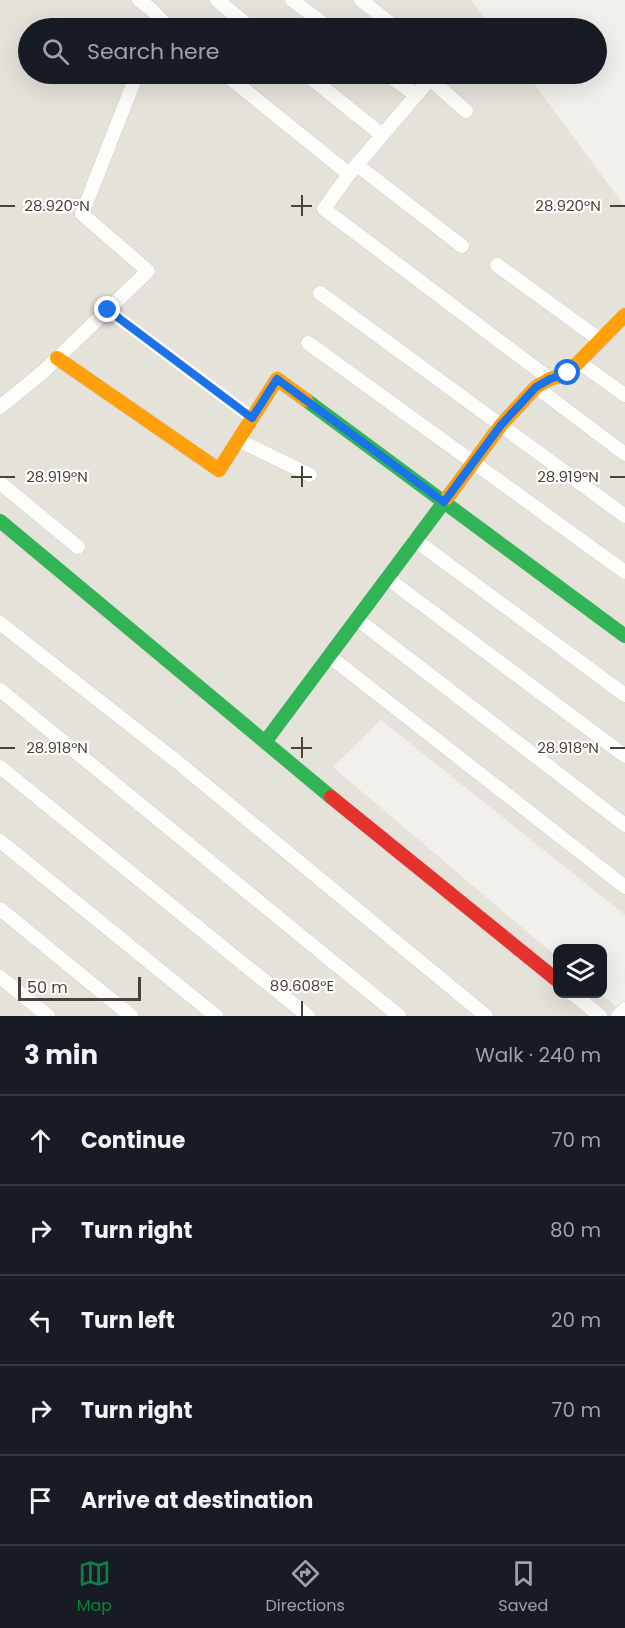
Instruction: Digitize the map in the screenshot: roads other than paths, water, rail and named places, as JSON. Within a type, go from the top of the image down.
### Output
[{"type":"street","points":[[139,0],[153,10],[159,18]]},
{"type":"street","points":[[217,0],[239,18]]},
{"type":"street","points":[[292,0],[316,18]]},
{"type":"street","points":[[361,0],[384,18]]},
{"type":"street","points":[[0,407],[57,358],[148,271],[82,214],[133,84]]},
{"type":"street","points":[[238,84],[462,246]]},
{"type":"street","points":[[318,84],[382,135]]},
{"type":"street","points":[[401,84],[416,95]]},
{"type":"street","points":[[425,84],[353,169],[324,209],[550,379]]},
{"type":"street","points":[[440,84],[466,111]]},
{"type":"street","points":[[497,265],[600,340]]},
{"type":"street","points":[[320,292],[625,516]]},
{"type":"street","points":[[108,310],[252,418]]},
{"type":"street","points":[[265,742],[501,425],[536,387],[568,373],[600,340],[622,323]]},
{"type":"street","points":[[308,343],[625,572]]},
{"type":"street","points":[[57,358],[219,470],[277,379],[625,636]]},
{"type":"street","points":[[579,362],[625,394]]},
{"type":"street","points":[[536,387],[625,454]]},
{"type":"street","points":[[238,440],[310,475]]},
{"type":"street","points":[[0,483],[78,547]]},
{"type":"street","points":[[0,521],[265,742],[553,977]]},
{"type":"street","points":[[415,540],[625,695]]},
{"type":"street","points":[[387,578],[625,756]]},
{"type":"street","points":[[357,619],[625,825]]},
{"type":"street","points":[[0,623],[180,764],[486,1016]]},
{"type":"street","points":[[330,656],[625,887]]},
{"type":"street","points":[[0,690],[399,1016]]},
{"type":"street","points":[[0,767],[308,1016]]},
{"type":"street","points":[[0,841],[216,1016]]},
{"type":"street","points":[[0,909],[131,1016]]},
{"type":"street","points":[[0,977],[48,1016]]},
{"type":"street","points":[[578,998],[600,1016]]},
{"type":"street","points":[[618,1016],[625,1009]]}]
